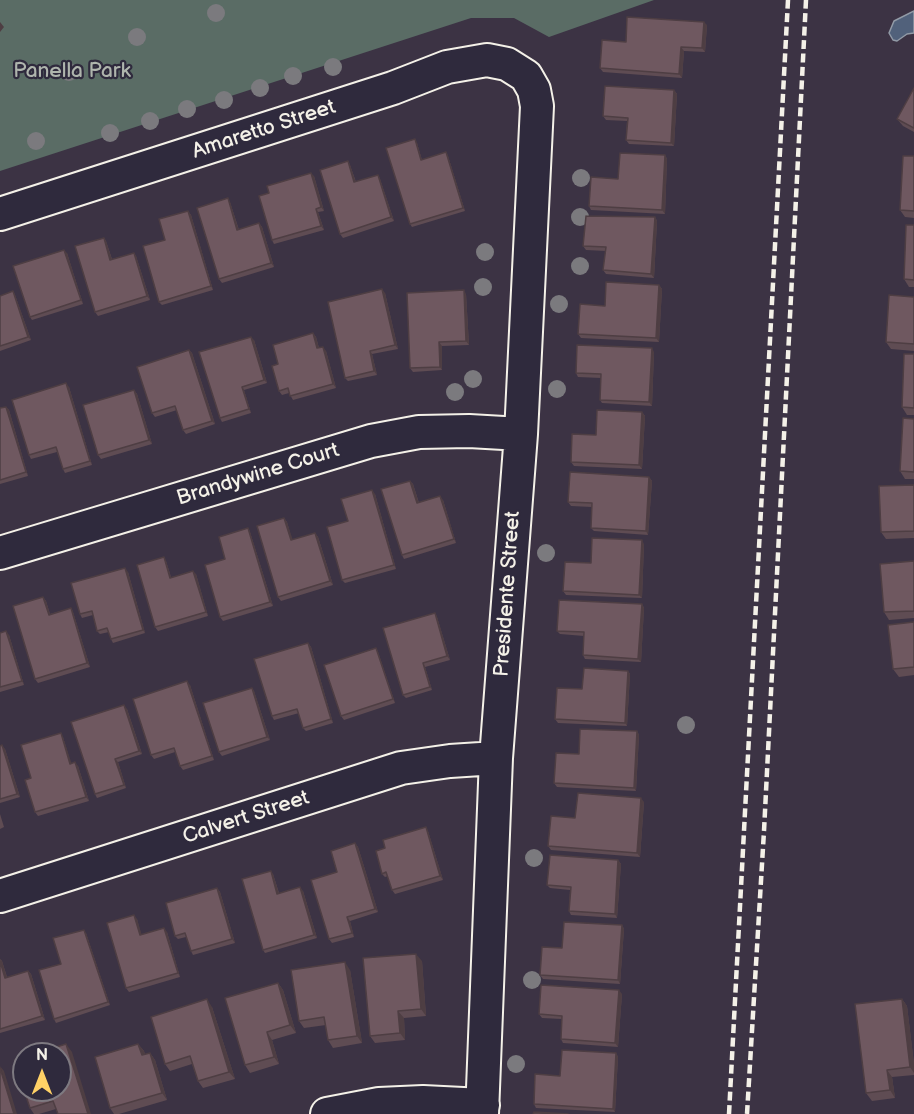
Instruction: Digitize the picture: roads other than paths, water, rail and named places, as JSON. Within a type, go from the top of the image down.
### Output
[{"type":"street","name":"Amaretto Street","points":[[0,214],[393,88],[447,68],[487,60],[507,64],[526,76]]},
{"type":"street","name":"Presidente Street","points":[[482,1110],[496,758],[521,434],[537,106],[534,90],[526,76]]},
{"type":"street","name":"Brandywine Court","points":[[0,553],[371,441],[419,432],[469,431],[521,434]]},
{"type":"street","name":"Calvert Street","points":[[0,896],[400,768],[496,758]]},
{"type":"street","points":[[327,1114],[379,1104],[423,1102],[482,1110]]},
{"type":"water","points":[[914,11],[914,33],[907,34],[897,41],[893,40],[889,33],[894,21]]},
{"type":"railway","points":[[729,1114],[788,0]]},
{"type":"railway","points":[[747,1114],[764,831],[806,0]]},
{"type":"park label","name":"Panella Park","points":[[72,72]]}]
